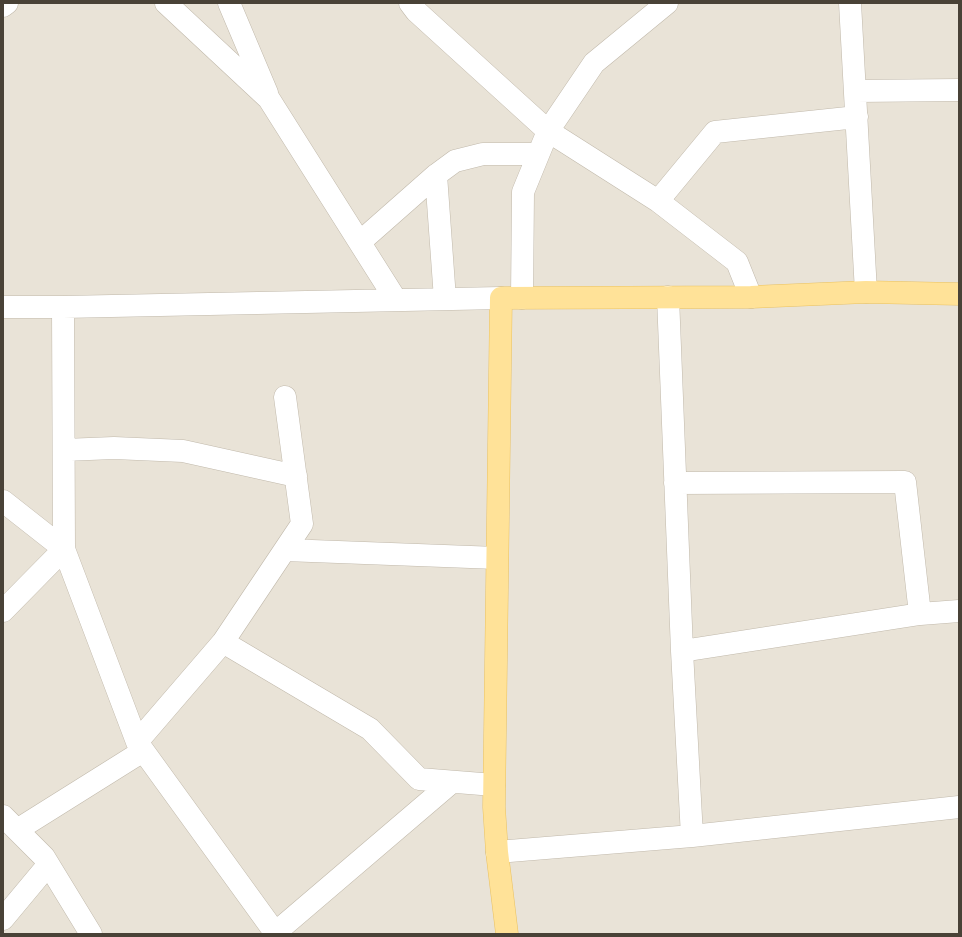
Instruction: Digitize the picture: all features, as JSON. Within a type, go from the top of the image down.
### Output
[{"type":"main road","points":[[507,934],[497,852],[494,785],[500,298],[751,297],[866,292],[959,294]]},
{"type":"street","points":[[3,6],[7,3]]},
{"type":"street","points":[[166,3],[269,99]]},
{"type":"street","points":[[229,3],[269,99],[396,300]]},
{"type":"street","points":[[410,3],[416,11],[548,131],[658,201],[737,262],[751,297]]},
{"type":"street","points":[[522,298],[523,192],[548,131],[594,63],[667,3]]},
{"type":"street","points":[[850,3],[866,292]]},
{"type":"street","points":[[856,91],[959,90]]},
{"type":"street","points":[[658,201],[715,132],[857,117]]},
{"type":"street","points":[[360,242],[454,161],[483,154],[538,154]]},
{"type":"street","points":[[436,175],[445,299]]},
{"type":"street","points":[[668,297],[682,651],[692,836]]},
{"type":"street","points":[[3,307],[500,298]]},
{"type":"street","points":[[64,307],[64,549],[140,746],[276,933],[452,782]]},
{"type":"street","points":[[91,934],[44,857],[10,823],[140,746],[223,642],[302,524],[285,397]]},
{"type":"street","points":[[64,450],[114,448],[183,451],[296,476]]},
{"type":"street","points":[[675,483],[905,482],[920,614]]},
{"type":"street","points":[[3,501],[64,549]]},
{"type":"street","points":[[4,607],[64,549]]},
{"type":"street","points":[[285,550],[497,558]]},
{"type":"street","points":[[682,651],[920,614],[959,611]]},
{"type":"street","points":[[223,642],[370,729],[419,779],[494,785]]},
{"type":"street","points":[[497,852],[692,836],[959,807]]},
{"type":"street","points":[[3,919],[48,865]]},
{"type":"shaded area","points":[[3,3],[959,3],[959,934],[3,934]]}]
